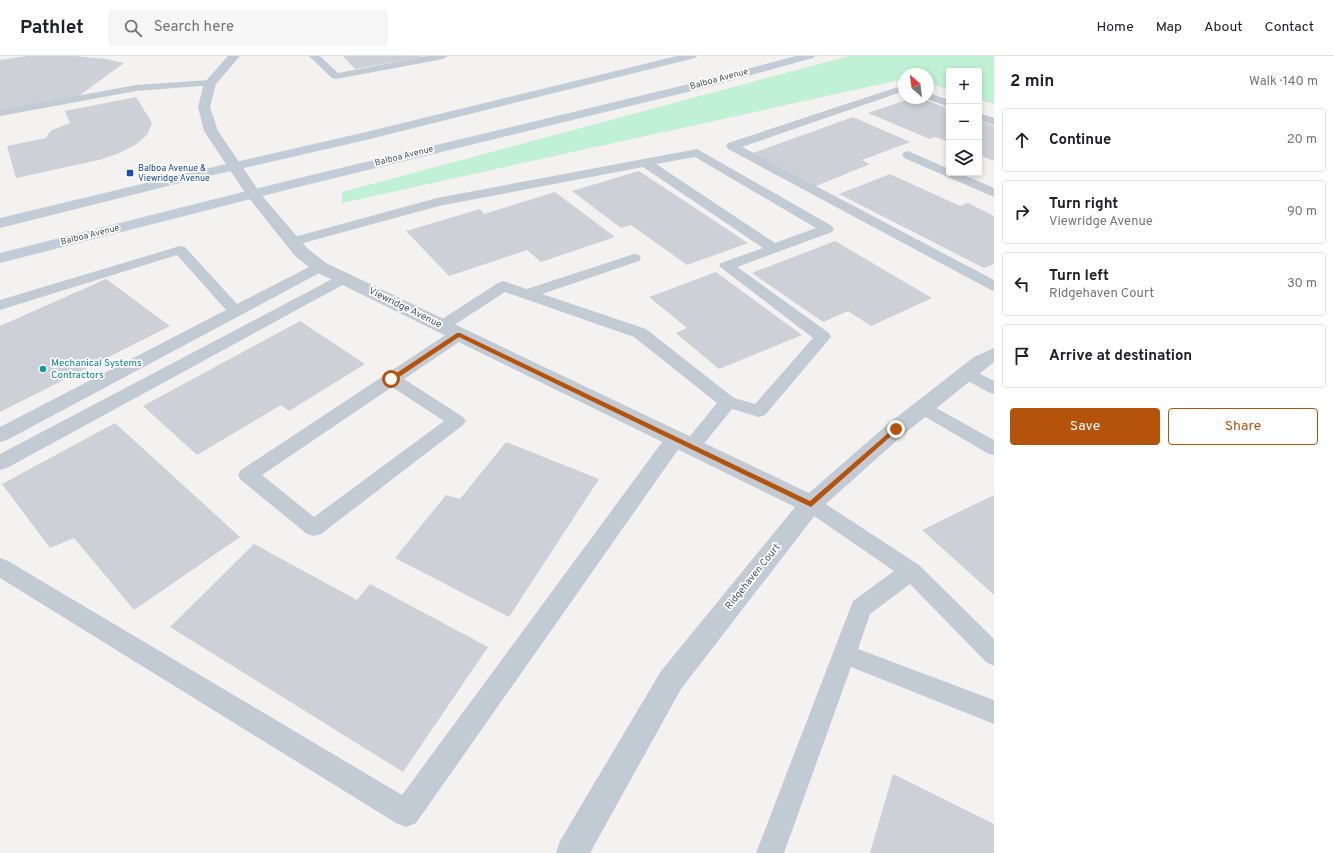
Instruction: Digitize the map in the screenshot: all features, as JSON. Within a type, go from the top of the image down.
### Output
[{"type":"main road","points":[[0,223],[233,166],[366,136],[690,56]]},
{"type":"main road","name":"Balboa Avenue","points":[[0,258],[253,194],[696,86],[809,56]]},
{"type":"street","name":"Viewridge Avenue","points":[[234,56],[210,83],[204,107],[211,131],[253,194],[301,252],[320,267],[811,504]]},
{"type":"street","name":"Ridgehaven Court","points":[[572,853],[671,680],[811,504],[896,429],[968,373],[981,361],[994,354]]},
{"type":"lane","points":[[314,56],[336,76],[443,56]]},
{"type":"lane","points":[[0,113],[136,88],[210,83]]},
{"type":"lane","points":[[898,90],[732,146],[994,286]]},
{"type":"lane","points":[[934,98],[946,103]]},
{"type":"lane","points":[[982,117],[994,122]]},
{"type":"lane","points":[[292,242],[437,202],[697,153],[827,229],[726,266],[823,337],[759,411],[728,402],[640,333],[503,286],[391,379],[248,475],[314,528],[457,421],[391,379]]},
{"type":"lane","points":[[908,156],[992,190]]},
{"type":"lane","points":[[645,163],[774,249]]},
{"type":"lane","points":[[0,305],[180,250],[236,312]]},
{"type":"lane","points":[[527,294],[634,258]]},
{"type":"lane","points":[[0,435],[320,267]]},
{"type":"lane","points":[[0,463],[343,279]]},
{"type":"lane","points":[[968,373],[994,388]]},
{"type":"lane","points":[[0,568],[406,813],[683,442],[728,402]]},
{"type":"lane","points":[[923,408],[994,448]]},
{"type":"lane","points":[[811,504],[911,571],[994,655]]},
{"type":"lane","points":[[770,853],[860,608],[911,571]]},
{"type":"lane","points":[[844,654],[994,712]]},
{"type":"green space","points":[[849,56],[994,56],[994,104],[982,101],[982,68],[946,68],[946,89],[934,85],[934,68],[898,68],[898,80],[342,203],[342,192]]},
{"type":"building","points":[[27,56],[74,56],[106,59],[124,63],[79,96],[0,111],[0,60]]},
{"type":"building","points":[[343,56],[422,56],[422,57],[355,69]]},
{"type":"building","points":[[136,97],[152,123],[147,135],[135,145],[117,154],[99,160],[16,178],[7,146],[46,138],[52,130],[70,123],[65,111]]},
{"type":"building","points":[[898,103],[898,104],[934,103],[946,108],[946,141],[935,137],[930,139],[868,113]]},
{"type":"building","points":[[853,117],[910,142],[862,160],[870,164],[816,186],[753,153]]},
{"type":"building","points":[[982,121],[994,126],[994,161],[982,156]]},
{"type":"building","points":[[639,171],[748,243],[687,265],[631,225],[621,228],[572,191]]},
{"type":"building","points":[[890,174],[960,206],[968,203],[994,216],[994,264],[984,268],[839,194]]},
{"type":"building","points":[[555,192],[615,237],[541,262],[527,250],[449,276],[406,231],[480,209],[484,214]]},
{"type":"building","points":[[835,241],[932,298],[871,326],[848,311],[823,322],[752,273]]},
{"type":"building","points":[[716,272],[802,335],[719,369],[676,333],[687,328],[649,297]]},
{"type":"building","name":"Mechanical Systems Contractors","points":[[106,279],[170,326],[0,412],[0,326]]},
{"type":"building","points":[[300,321],[365,364],[289,411],[281,405],[197,455],[143,406]]},
{"type":"building","points":[[115,423],[240,537],[134,610],[74,538],[50,548],[2,484]]},
{"type":"building","points":[[506,442],[599,479],[509,617],[395,558],[446,495],[460,499]]},
{"type":"building","points":[[994,495],[994,595],[922,530]]},
{"type":"building","points":[[254,544],[357,600],[370,584],[488,647],[403,772],[170,627]]},
{"type":"building","points":[[893,774],[994,824],[994,853],[870,853]]},
{"type":"place","name":"Balboa Avenue & Viewridge Avenue","points":[[130,173]]},
{"type":"place","name":"Mechanical Systems Contractors","points":[[43,369]]},
{"type":"route","points":[[391,379],[458,334],[811,504],[896,429]]}]
